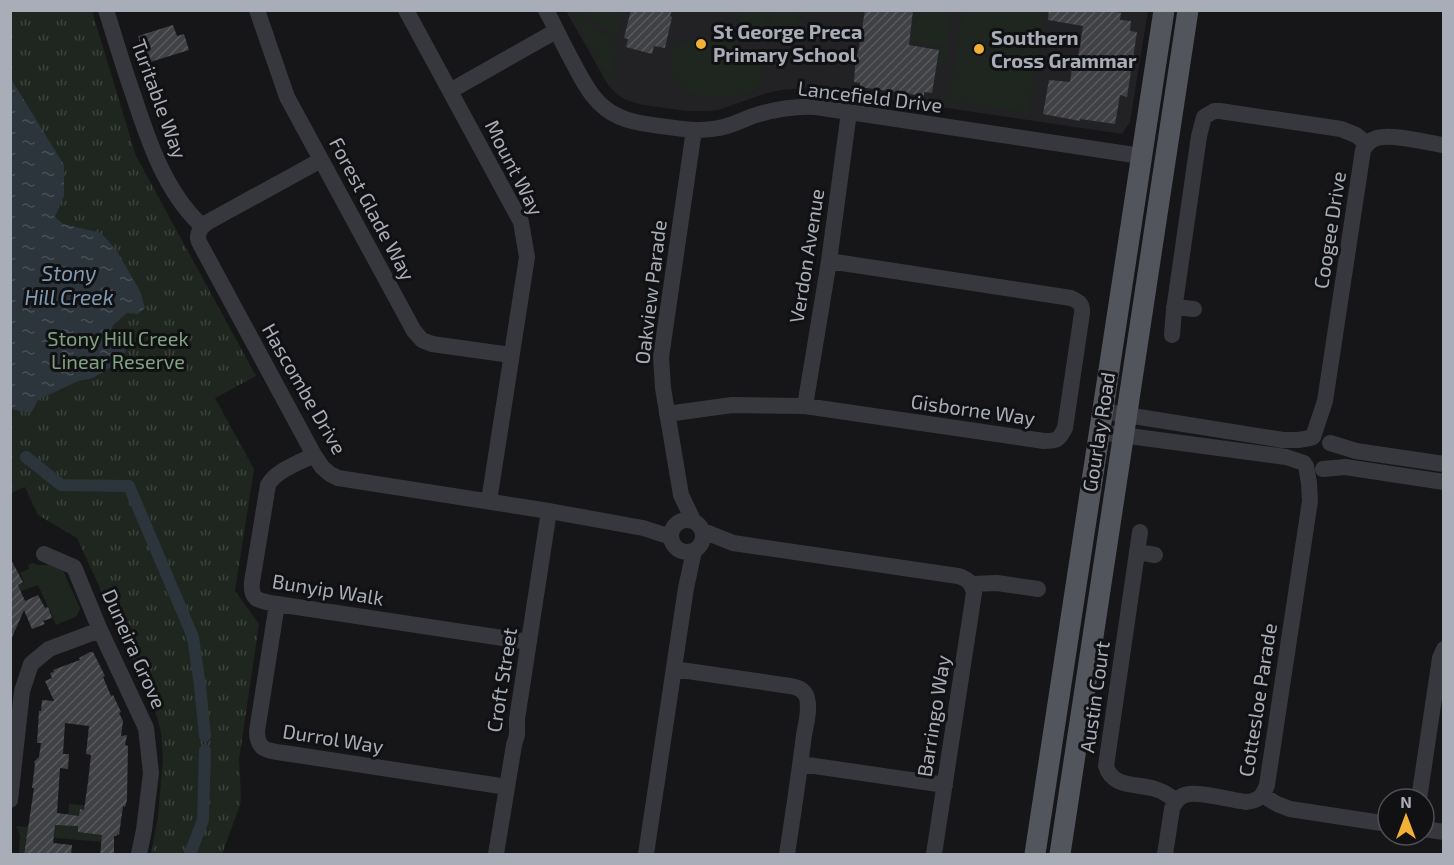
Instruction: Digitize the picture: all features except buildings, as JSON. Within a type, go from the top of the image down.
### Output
[{"type":"main road","name":"Gourlay Road","points":[[1035,855],[1164,10]]},
{"type":"main road","name":"Gourlay Road","points":[[1060,855],[1188,10]]},
{"type":"main road","points":[[1141,156],[1166,160]]},
{"type":"street","name":"Turitable Way","points":[[106,10],[149,144],[179,202],[202,226]]},
{"type":"street","name":"Forest Glade Way","points":[[257,10],[287,97],[414,331],[422,340],[432,344],[512,355]]},
{"type":"street","name":"Mount Way","points":[[406,10],[521,222],[527,256],[489,501]]},
{"type":"street","name":"Lancefield Drive","points":[[546,10],[585,85],[595,99],[618,117],[636,123],[694,130],[719,128],[768,111],[816,107],[1141,156]]},
{"type":"street","points":[[450,91],[556,31]]},
{"type":"street","points":[[1172,335],[1200,129],[1204,117],[1214,111],[1220,111],[1341,129],[1356,135],[1367,144],[1379,137],[1390,136],[1443,145]]},
{"type":"street","name":"Verdon Avenue","points":[[804,406],[829,261],[849,112]]},
{"type":"street","name":"Oakview Parade","points":[[687,535],[663,388],[661,357],[694,130]]},
{"type":"street","name":"Coogee Drive","points":[[1320,440],[1363,150],[1367,144]]},
{"type":"street","points":[[202,226],[321,160]]},
{"type":"street","name":"Hascombe Drive","points":[[202,226],[198,233],[199,242],[314,455],[330,474],[338,478],[687,535]]},
{"type":"street","name":"Gisborne Way","points":[[667,414],[732,405],[804,406],[1044,441],[1055,441],[1061,437],[1065,428],[1082,313],[1081,304],[1071,298],[829,261]]},
{"type":"street","points":[[1174,307],[1194,309]]},
{"type":"street","points":[[1102,411],[1124,425],[1286,458],[1313,467],[1345,467],[1443,482]]},
{"type":"street","points":[[1099,432],[1124,425],[1283,440],[1320,440],[1356,451],[1443,464]]},
{"type":"street","points":[[1320,440],[1333,447],[1333,458],[1328,466],[1313,467],[1301,459],[1301,449],[1306,441],[1320,440]]},
{"type":"street","name":"Bunyip Walk","points":[[314,455],[270,480],[251,589],[253,596],[277,604],[529,642]]},
{"type":"street","name":"Cottesloe Parade","points":[[1176,801],[1188,794],[1252,801],[1262,795],[1267,785],[1310,501],[1319,479],[1313,467]]},
{"type":"street","name":"Croft Street","points":[[496,855],[513,745],[517,735],[517,719],[549,511]]},
{"type":"street","name":"Austin Court","points":[[1140,532],[1106,766],[1111,778],[1117,782],[1158,789],[1176,801]]},
{"type":"street","points":[[646,855],[686,588],[687,535],[958,576],[972,584],[998,583],[1038,589]]},
{"type":"street","points":[[1138,552],[1155,555]]},
{"type":"street","name":"Duneira Grove","points":[[44,554],[74,567],[100,630],[146,728],[151,773],[139,855]]},
{"type":"street","name":"Barringo Way","points":[[934,855],[974,593],[972,584]]},
{"type":"street","name":"Durrol Way","points":[[277,604],[257,730],[257,740],[262,748],[507,787]]},
{"type":"street","points":[[10,800],[22,691],[31,664],[49,649],[100,630]]},
{"type":"street","points":[[1421,787],[1443,649]]},
{"type":"street","points":[[674,669],[796,687],[804,692],[808,709],[787,855]]},
{"type":"street","points":[[801,764],[945,785]]},
{"type":"street","points":[[1262,795],[1290,809],[1376,822]]},
{"type":"street","points":[[1165,855],[1170,815],[1176,801]]},
{"type":"shaded area","name":"Southern Cross Grammar","points":[[566,11],[1148,11],[1130,122],[1122,134],[811,88],[767,93],[718,110],[687,111],[643,105],[626,100],[608,85]]},
{"type":"green space","name":"Stony Hill Creek Linear Reserve","points":[[10,11],[92,11],[136,156],[256,376],[215,398],[254,469],[235,591],[259,624],[239,760],[240,805],[222,854],[151,854],[158,816],[163,758],[161,732],[153,704],[77,538],[38,515],[25,487],[11,493]]},
{"type":"green space","points":[[579,11],[622,11],[618,31],[620,39]]},
{"type":"green space","points":[[740,11],[768,11],[763,41],[736,37]]},
{"type":"green space","points":[[772,11],[799,11],[793,45],[767,41]]},
{"type":"green space","points":[[917,11],[952,11],[944,66],[938,65],[942,46],[909,41],[912,24],[916,24]]},
{"type":"green space","points":[[963,11],[1044,11],[1028,112],[949,101]]},
{"type":"green space","points":[[576,15],[618,45],[609,81],[574,18]]},
{"type":"green space","points":[[700,39],[726,41],[742,47],[756,57],[762,64],[759,87],[739,95],[718,98],[697,94],[678,83],[669,72],[672,50],[689,41]]},
{"type":"green space","points":[[33,563],[60,564],[80,608],[77,616],[56,625],[38,585],[21,591],[18,585],[24,582],[20,573],[29,569],[28,565]]},
{"type":"green space","points":[[69,804],[104,807],[92,810],[80,809],[79,816],[73,815],[78,832],[114,836],[114,843],[32,836],[54,840],[53,854],[52,842],[26,839],[24,854],[19,854],[20,835],[16,826],[28,827],[54,836],[55,822],[68,816]]},
{"type":"water","name":"Stony Hill Creek","points":[[11,79],[64,165],[64,196],[55,217],[63,224],[101,233],[117,251],[140,291],[145,308],[138,314],[127,313],[113,325],[110,334],[113,341],[122,342],[126,351],[119,362],[93,378],[78,381],[38,400],[31,413],[11,409]]},
{"type":"waterway","name":"Stony Hill Creek","points":[[26,457],[61,485],[129,486],[193,637],[205,736]]},
{"type":"waterway","name":"Stony Hill Creek","points":[[190,854],[203,820],[205,750]]},
{"type":"place","name":"St George Preca Primary School","points":[[701,44]]},
{"type":"place","name":"Southern Cross Grammar","points":[[979,49]]}]
